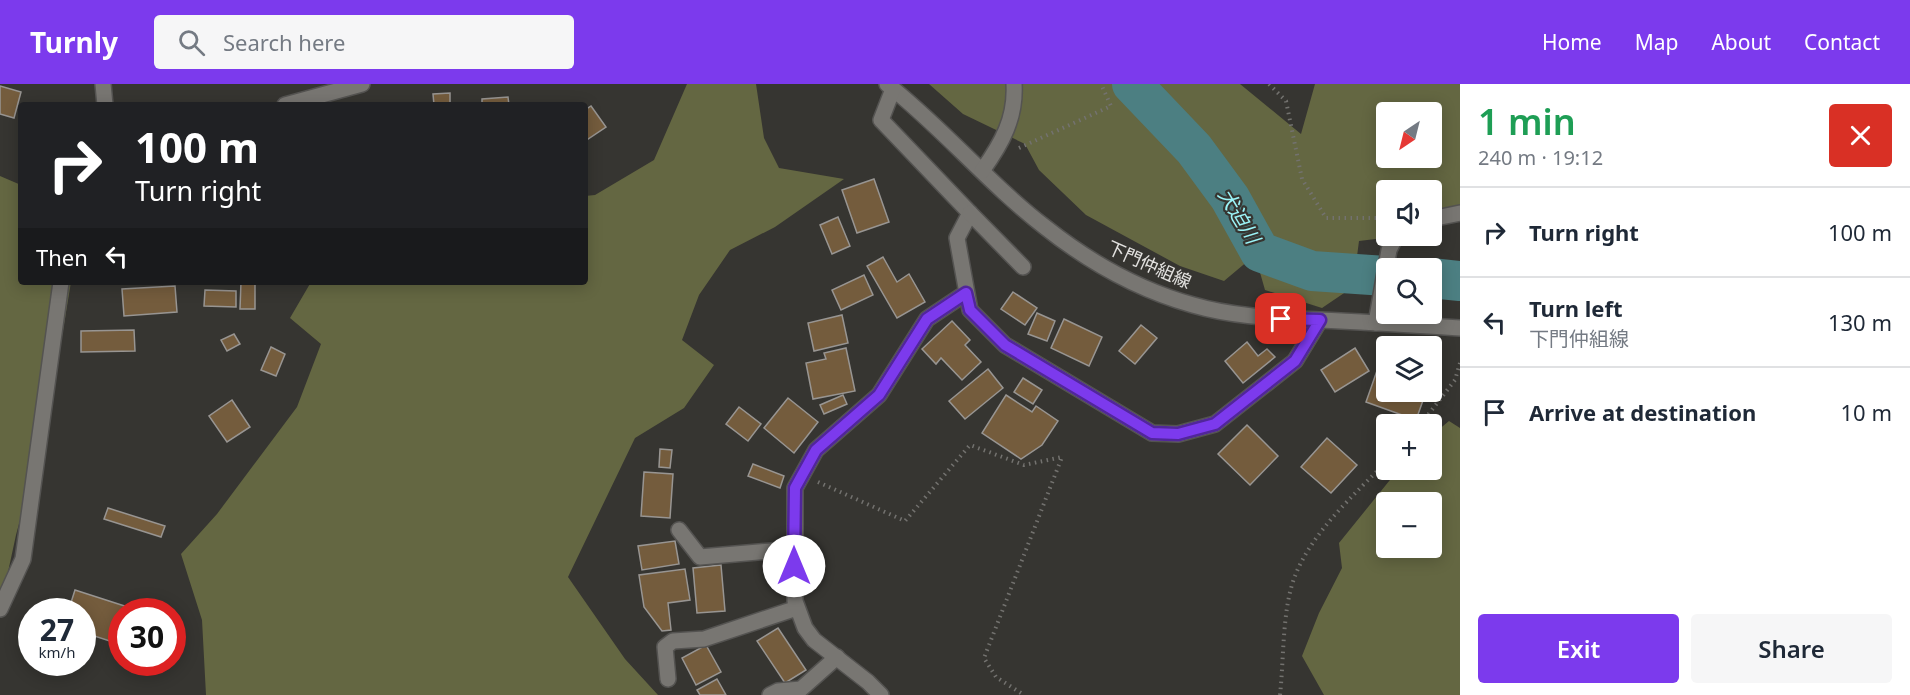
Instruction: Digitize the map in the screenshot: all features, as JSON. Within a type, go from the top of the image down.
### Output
[{"type":"street","points":[[103,84],[105,102]]},
{"type":"street","points":[[296,102],[362,84]]},
{"type":"street","points":[[982,171],[1009,128],[1015,103],[1014,84]]},
{"type":"street","points":[[890,87],[880,120],[1023,267]]},
{"type":"street","name":"下門仲組線","points":[[890,87],[916,107],[982,171],[1044,226],[1115,274],[1149,290],[1193,306],[1236,314],[1376,323]]},
{"type":"street","points":[[970,213],[957,238],[970,310],[1005,345],[1152,433],[1178,434],[1215,424],[1295,361],[1320,320]]},
{"type":"street","points":[[1442,217],[1460,213]]},
{"type":"street","points":[[0,609],[23,559],[61,285]]},
{"type":"street","points":[[881,695],[814,640],[805,628],[795,601],[795,488],[804,476],[816,450],[879,395],[927,319],[966,293]]},
{"type":"street","name":"下門仲組線","points":[[1393,324],[1460,328]]},
{"type":"street","points":[[679,530],[700,557],[794,549]]},
{"type":"street","points":[[668,679],[665,647],[674,641],[704,639],[797,608]]},
{"type":"street","points":[[770,695],[778,691],[801,689],[837,657]]},
{"type":"path","points":[[1001,141],[1019,148],[1111,106],[1101,84]]},
{"type":"path","points":[[1269,84],[1286,102],[1302,179],[1326,218],[1376,218]]},
{"type":"path","points":[[1429,414],[1455,380],[1460,363]]},
{"type":"path","points":[[804,476],[905,521],[970,445],[1024,465],[1062,457],[984,658],[996,676],[1024,695]]},
{"type":"path","points":[[1281,695],[1288,613],[1298,568],[1324,527],[1376,472]]},
{"type":"green space","points":[[687,84],[756,84],[764,138],[779,168],[844,179],[775,227],[730,250],[699,295],[682,340],[714,365],[684,408],[635,438],[568,577],[625,659],[658,695],[206,695],[202,620],[181,554],[217,514],[297,407],[321,344],[290,318],[309,285],[588,285],[588,196],[595,195],[654,160]]},
{"type":"green space","points":[[929,84],[1240,84],[1301,134],[1315,84],[1460,84],[1460,207],[1442,216],[1442,180],[1376,180],[1376,239],[1359,241],[1353,287],[1322,308],[1265,290],[1255,255],[1224,281],[1180,266],[1086,215],[1039,170],[1025,144],[963,114]]},
{"type":"green space","points":[[0,176],[18,184],[18,285],[71,285],[50,409],[16,535],[0,609]]},
{"type":"green space","points":[[1449,421],[1460,428],[1460,695],[1324,695],[1302,656],[1319,613],[1342,568],[1339,543],[1376,497],[1376,558],[1442,558],[1442,492],[1380,492],[1390,480],[1442,480],[1442,427]]},
{"type":"building","points":[[0,86],[21,92],[14,118],[0,114]]},
{"type":"building","points":[[450,93],[450,102],[434,102],[433,94]]},
{"type":"building","points":[[508,97],[509,102],[482,102],[482,99]]},
{"type":"building","points":[[591,106],[606,127],[588,139],[588,108]]},
{"type":"building","points":[[874,179],[889,222],[857,233],[842,190]]},
{"type":"building","points":[[838,217],[850,246],[832,254],[820,225]]},
{"type":"building","points":[[883,257],[897,282],[909,274],[925,302],[897,318],[867,266]]},
{"type":"building","points":[[864,275],[873,295],[841,310],[832,290]]},
{"type":"building","points":[[241,285],[255,285],[255,309],[240,309]]},
{"type":"building","points":[[175,286],[177,312],[124,316],[122,289]]},
{"type":"building","points":[[205,290],[236,291],[236,307],[204,306]]},
{"type":"building","points":[[1013,292],[1037,308],[1025,325],[1001,309]]},
{"type":"building","points":[[1037,313],[1055,321],[1047,341],[1028,334]]},
{"type":"building","points":[[842,315],[848,343],[814,351],[808,323]]},
{"type":"building","points":[[1064,319],[1102,337],[1089,366],[1051,348]]},
{"type":"building","points":[[952,321],[970,340],[965,345],[981,362],[962,380],[941,358],[936,364],[922,349]]},
{"type":"building","points":[[1141,325],[1157,338],[1135,364],[1119,351]]},
{"type":"building","points":[[134,330],[135,351],[81,352],[81,331]]},
{"type":"building","points":[[234,334],[240,344],[227,351],[221,340]]},
{"type":"building","points":[[1247,342],[1258,356],[1267,349],[1275,357],[1243,383],[1225,361]]},
{"type":"building","points":[[271,347],[285,354],[276,376],[261,370]]},
{"type":"building","points":[[846,348],[855,391],[813,399],[806,363],[826,359],[824,353]]},
{"type":"building","points":[[1355,348],[1369,371],[1335,392],[1321,370]]},
{"type":"building","points":[[988,369],[1003,388],[965,419],[949,401]]},
{"type":"building","points":[[1376,374],[1376,402],[1422,402],[1418,414],[1399,414],[1366,402]]},
{"type":"building","points":[[1023,378],[1042,390],[1033,404],[1014,392]]},
{"type":"building","points":[[843,395],[847,404],[824,414],[820,405]]},
{"type":"building","points":[[1006,395],[1032,412],[1036,406],[1058,421],[1042,445],[1021,459],[982,433]]},
{"type":"building","points":[[788,398],[818,422],[794,453],[764,428]]},
{"type":"building","points":[[232,400],[250,427],[227,442],[209,416]]},
{"type":"building","points":[[739,407],[761,424],[748,441],[726,424]]},
{"type":"building","points":[[1247,425],[1278,456],[1250,485],[1218,454]]},
{"type":"building","points":[[1327,438],[1357,465],[1331,493],[1301,467]]},
{"type":"building","points":[[660,449],[672,450],[670,468],[659,467]]},
{"type":"building","points":[[753,464],[784,476],[780,488],[748,476]]},
{"type":"building","points":[[644,472],[673,474],[670,518],[641,516]]},
{"type":"building","points":[[108,508],[165,526],[161,537],[104,519]]},
{"type":"building","points":[[675,541],[679,564],[642,570],[638,546]]},
{"type":"building","points":[[721,565],[725,611],[697,613],[693,568]]},
{"type":"building","points":[[685,569],[690,600],[668,603],[671,630],[662,631],[644,607],[639,575]]},
{"type":"building","points":[[75,590],[108,601],[108,640],[96,637],[96,598],[72,598]]},
{"type":"building","points":[[778,628],[806,670],[785,683],[757,641]]},
{"type":"building","points":[[706,645],[721,672],[696,685],[682,658]]},
{"type":"building","points":[[717,679],[726,695],[700,695],[697,690]]},
{"type":"waterway","name":"犬迫川","points":[[1132,84],[1194,149],[1230,198],[1260,252],[1312,271],[1376,275]]},
{"type":"waterway","name":"犬迫川","points":[[1442,279],[1460,281]]},
{"type":"route","points":[[794,566],[795,488],[804,476],[816,450],[879,395],[927,319],[966,293],[970,310],[1005,345],[1152,433],[1178,434],[1215,424],[1295,361],[1320,320],[1281,319]]}]
